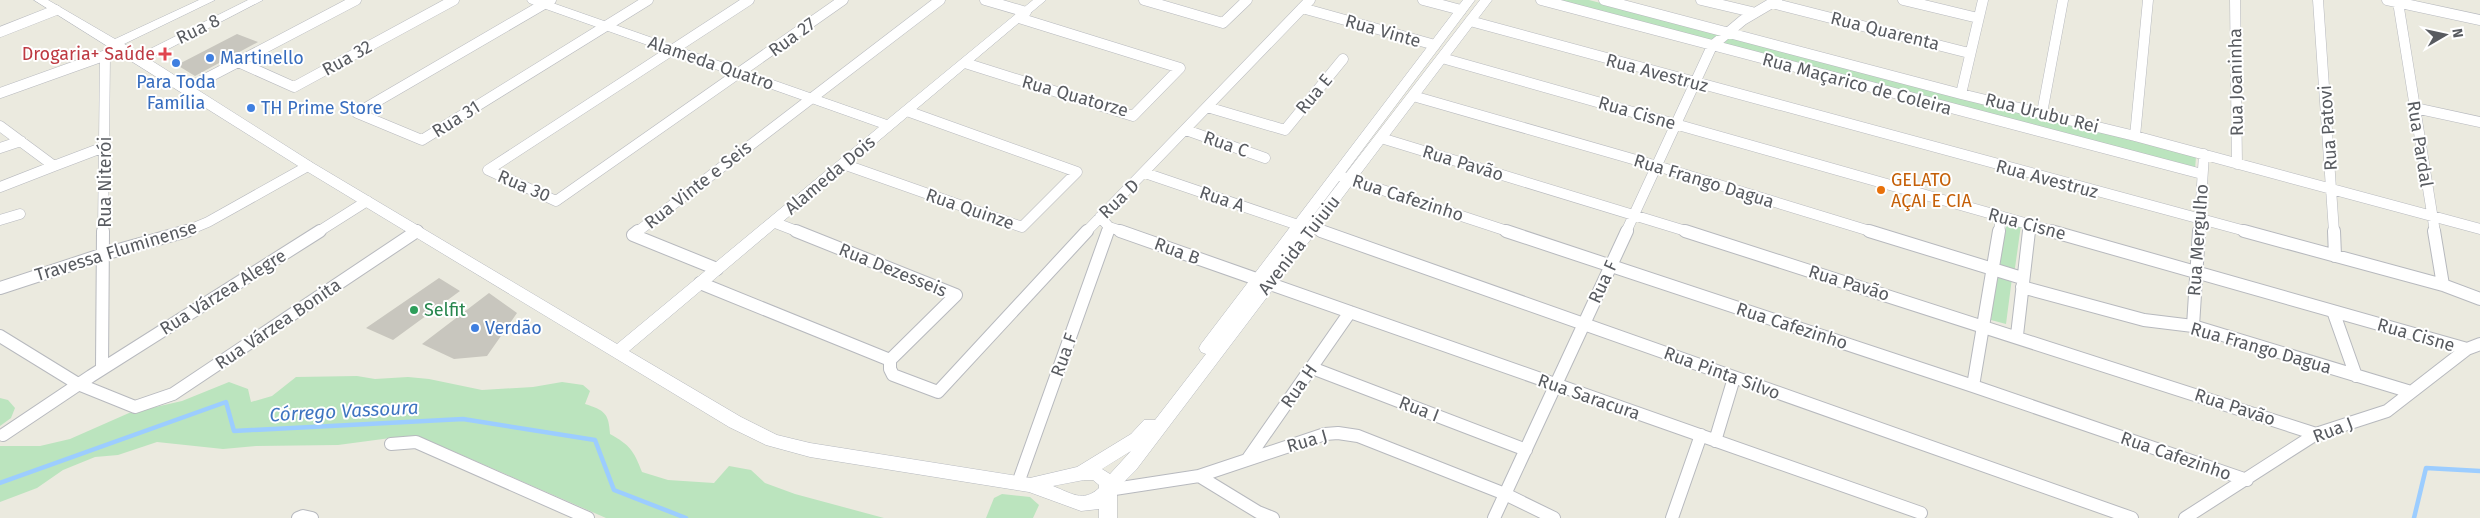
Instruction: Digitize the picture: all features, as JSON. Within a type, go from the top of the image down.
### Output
[{"type":"main road","points":[[40,0],[119,46],[308,166],[735,422],[772,440],[810,450],[1024,484],[1081,507],[1095,503],[1108,490]]},
{"type":"main road","points":[[119,46],[209,0]]},
{"type":"main road","name":"Rua 8","points":[[139,59],[257,0]]},
{"type":"main road","name":"Alameda Dois","points":[[619,351],[1040,0]]},
{"type":"main road","name":"Avenida Tuiuiu","points":[[1108,490],[1130,465],[1263,282],[1433,59],[1467,11],[1486,0]]},
{"type":"main road","name":"Alameda Quatro","points":[[542,1],[607,26],[890,126]]},
{"type":"main road","name":"Avenida Tuiuiu","points":[[1343,177],[1381,138],[1413,96],[1433,59]]},
{"type":"main road","name":"Avenida Tuiuiu","points":[[1079,473],[1137,439],[1162,411],[1263,282]]},
{"type":"main road","points":[[1024,484],[1079,473],[1092,472],[1102,475],[1108,490],[1108,518]]},
{"type":"main road","points":[[1079,473],[1067,486],[1067,492],[1081,507]]},
{"type":"street","points":[[186,89],[356,0]]},
{"type":"street","name":"Rua 32","points":[[238,62],[294,87],[454,0]]},
{"type":"street","points":[[607,26],[648,0]]},
{"type":"street","points":[[673,49],[749,0]]},
{"type":"street","name":"Rua 27","points":[[741,73],[843,0]]},
{"type":"street","points":[[811,98],[940,0]]},
{"type":"street","points":[[985,0],[1022,15]]},
{"type":"street","points":[[1144,0],[1223,23],[1247,0]]},
{"type":"street","name":"Rua Avestruz","points":[[1423,0],[1467,11],[1695,84],[2443,285],[2480,299]]},
{"type":"street","name":"Rua Maçarico de Coleira","points":[[1541,0],[2202,174]]},
{"type":"street","name":"Rua Urubu Rei","points":[[1604,0],[1961,94],[2204,154],[2333,192],[2480,229]]},
{"type":"street","points":[[1701,0],[1752,12]]},
{"type":"street","points":[[1903,0],[1978,18]]},
{"type":"street","points":[[1961,94],[1968,53],[1983,0]]},
{"type":"street","points":[[2042,113],[2063,0]]},
{"type":"street","points":[[2135,136],[2148,0]]},
{"type":"street","name":"Rua Joaninha","points":[[2235,0],[2237,164]]},
{"type":"street","name":"Rua Patovi","points":[[2318,0],[2333,192],[2335,256]]},
{"type":"street","points":[[2387,0],[2480,20]]},
{"type":"street","points":[[2439,0],[2441,11]]},
{"type":"street","name":"Rua 31","points":[[542,1],[356,113],[422,140],[607,26]]},
{"type":"street","name":"Rua F","points":[[1494,518],[1712,46],[1726,31],[1752,12],[1775,1]]},
{"type":"street","name":"Rua Quarenta","points":[[1775,1],[1968,53]]},
{"type":"street","name":"Rua Pardal","points":[[2398,2],[2443,285]]},
{"type":"street","name":"Rua Vinte","points":[[1306,4],[1433,59]]},
{"type":"street","name":"Rua D","points":[[890,360],[890,369],[893,375],[938,392],[1100,217],[1145,173],[1306,4]]},
{"type":"street","points":[[0,32],[56,10]]},
{"type":"street","name":"Rua Quatorze","points":[[965,63],[1133,116],[1180,68],[1022,15]]},
{"type":"street","points":[[0,93],[105,56],[119,46]]},
{"type":"street","name":"Rua 30","points":[[673,49],[488,170],[556,201],[741,73]]},
{"type":"street","name":"Rua Niterói","points":[[102,369],[105,56]]},
{"type":"street","name":"Rua E","points":[[1285,130],[1343,59]]},
{"type":"street","name":"Rua Cisne","points":[[1433,59],[1676,124],[2467,349]]},
{"type":"street","name":"Rua Frango Dagua","points":[[1413,96],[1657,166],[1994,270],[2022,283],[2144,320],[2193,326],[2411,392]]},
{"type":"street","name":"Rua Vinte e Seis","points":[[717,268],[633,235],[811,98]]},
{"type":"street","name":"Rua C","points":[[1207,107],[1285,130]]},
{"type":"street","points":[[2415,108],[2480,122]]},
{"type":"street","name":"Rua Quinze","points":[[843,164],[1022,227],[1077,172],[907,111]]},
{"type":"street","points":[[0,126],[54,166]]},
{"type":"street","name":"Rua C","points":[[1186,130],[1266,158]]},
{"type":"street","name":"Rua Pavão","points":[[1381,138],[1634,214],[1726,246],[2018,335],[2316,434]]},
{"type":"street","points":[[0,148],[21,141]]},
{"type":"street","points":[[0,187],[104,147]]},
{"type":"street","name":"Rua Mergulho","points":[[2193,326],[2204,154]]},
{"type":"street","name":"Travessa Fluminense","points":[[0,288],[104,254],[185,232],[208,222],[308,166]]},
{"type":"street","name":"Rua A","points":[[1145,173],[1305,226]]},
{"type":"street","name":"Rua Cafezinho","points":[[1343,177],[1973,386],[2247,480]]},
{"type":"street","name":"Rua Várzea Alegre","points":[[3,435],[78,384],[367,201]]},
{"type":"street","points":[[0,220],[20,214]]},
{"type":"street","name":"Rua B","points":[[1100,217],[1109,226],[1263,282]]},
{"type":"street","points":[[1973,386],[1994,270],[2001,217]]},
{"type":"street","name":"Rua Dezesseis","points":[[773,222],[956,295],[890,360]]},
{"type":"street","points":[[2018,335],[2022,283],[2030,224]]},
{"type":"street","name":"Rua F","points":[[1024,484],[1109,226]]},
{"type":"street","name":"Rua Pinta Silvo","points":[[1305,226],[1585,322],[1734,378],[2132,518]]},
{"type":"street","name":"Rua Várzea Bonita","points":[[78,384],[135,407],[173,394],[417,231]]},
{"type":"street","name":"Rua Saracura","points":[[1263,282],[1921,514]]},
{"type":"street","points":[[700,283],[890,360]]},
{"type":"street","points":[[2333,311],[2356,376]]},
{"type":"street","name":"Rua H","points":[[1247,460],[1350,312]]},
{"type":"street","points":[[3,341],[78,384]]},
{"type":"street","name":"Rua J","points":[[2185,518],[2316,434],[2387,411],[2467,349],[2480,344]]},
{"type":"street","name":"Rua I","points":[[1312,368],[1526,450]]},
{"type":"street","points":[[1715,441],[1734,378]]},
{"type":"street","name":"Rua J","points":[[1108,490],[1199,476],[1324,434],[1338,433],[1358,436],[1506,494],[1554,518]]},
{"type":"street","points":[[1672,518],[1701,435]]},
{"type":"street","points":[[391,444],[416,442],[588,518]]},
{"type":"street","points":[[1199,476],[1258,512],[1273,518]]},
{"type":"street","points":[[298,518],[308,516],[312,518]]},
{"type":"green space","points":[[1553,0],[1589,0],[2196,157],[2195,169]]},
{"type":"green space","points":[[2007,221],[2021,225],[2014,275],[1999,270]]},
{"type":"green space","points":[[1997,273],[2012,278],[2006,324],[1991,320]]},
{"type":"green space","points":[[357,376],[375,379],[408,377],[429,379],[482,390],[533,387],[562,382],[583,385],[590,391],[585,404],[597,408],[604,413],[607,417],[610,434],[630,449],[642,472],[668,480],[714,483],[729,466],[751,470],[765,483],[795,494],[884,518],[606,518],[425,439],[398,437],[338,445],[256,446],[223,449],[157,442],[118,455],[95,457],[63,470],[37,488],[0,502],[0,446],[40,446],[70,439],[129,413],[182,401],[229,382],[248,389],[251,402],[272,396],[296,377]]},
{"type":"green space","points":[[0,398],[8,400],[15,408],[11,418],[0,426]]},
{"type":"green space","points":[[1002,494],[1030,497],[1039,505],[1033,518],[986,518],[994,498]]},
{"type":"building","name":"Martinello","points":[[237,34],[258,42],[195,76],[177,65]]},
{"type":"building","name":"Selfit","points":[[439,278],[460,291],[393,340],[366,328]]},
{"type":"building","name":"Verdão","points":[[489,293],[517,313],[487,356],[454,359],[422,344]]},
{"type":"waterway","name":"Córrego Vassoura","points":[[0,483],[226,402],[234,431],[463,419],[595,440],[614,490],[686,518]]},
{"type":"waterway","name":"Córrego Vassoura","points":[[2414,518],[2426,468],[2480,471]]},
{"type":"place","name":"Drogaria+ Saúde","points":[[165,54]]},
{"type":"place","name":"Martinello","points":[[210,58]]},
{"type":"place","name":"Para Toda Família","points":[[176,63]]},
{"type":"place","name":"TH Prime Store","points":[[251,108]]},
{"type":"place","name":"GELATO AÇAI E CIA","points":[[1881,190]]},
{"type":"place","name":"Selfit","points":[[414,310]]},
{"type":"place","name":"Verdão","points":[[475,328]]}]
